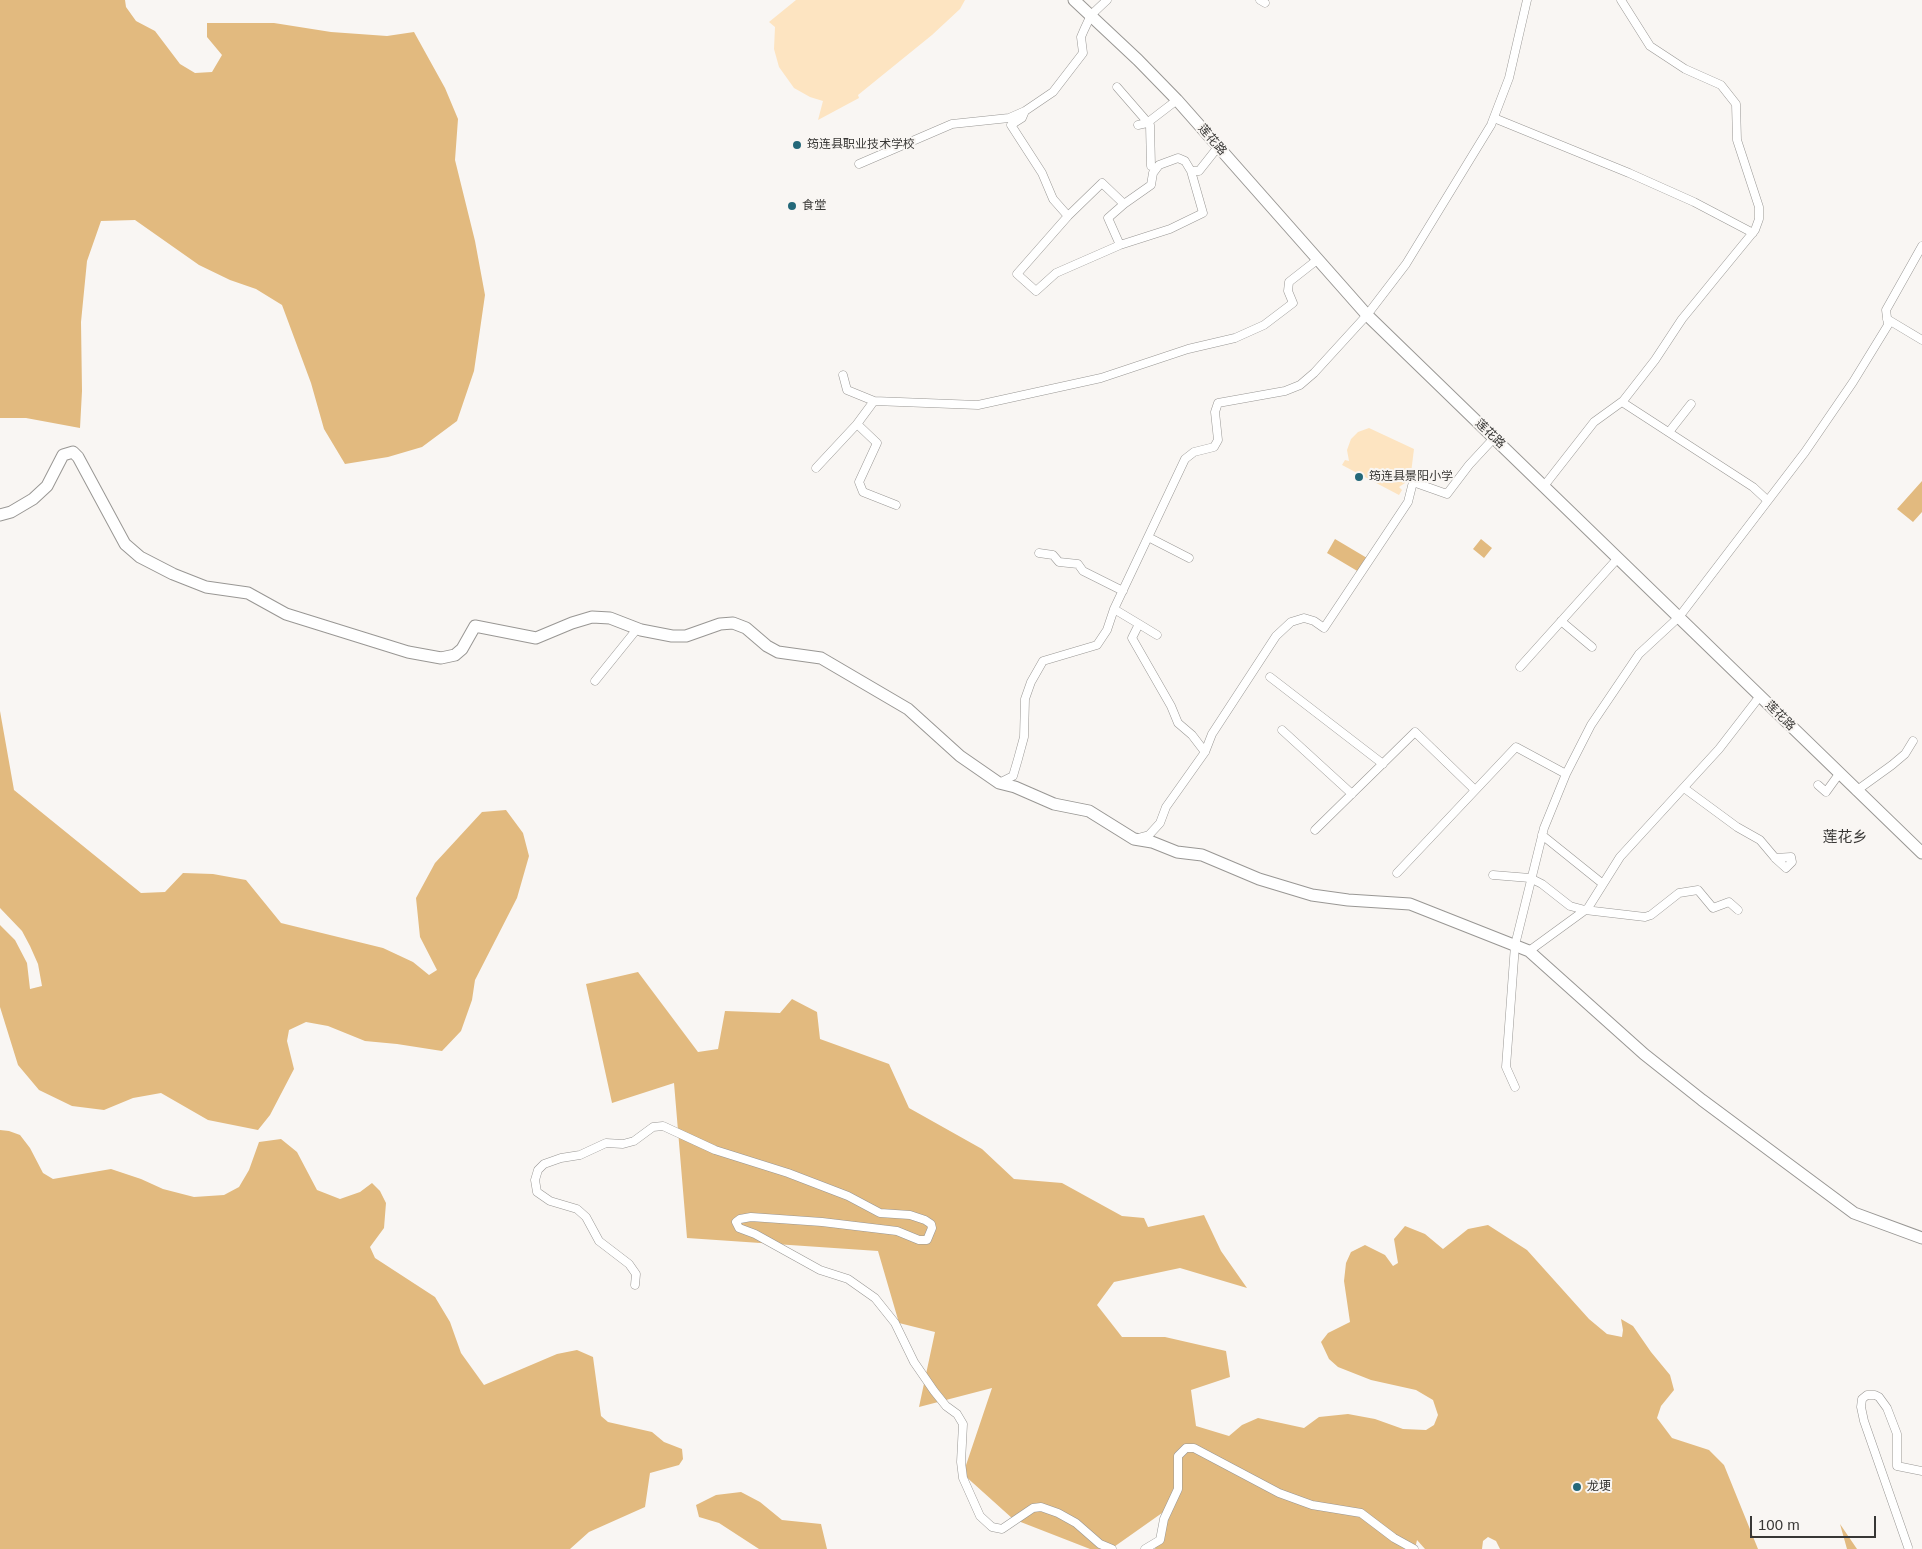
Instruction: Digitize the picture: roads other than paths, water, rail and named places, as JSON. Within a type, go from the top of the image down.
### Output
[{"type":"street","name":"莲花路","points":[[1074,0],[1177,100],[1367,315],[1922,854]]},
{"type":"street","points":[[859,164],[952,124],[1009,118],[1025,111],[1052,92],[1083,53],[1081,37],[1091,15],[1107,0]]},
{"type":"street","points":[[1000,784],[1013,776],[1024,736],[1025,699],[1031,682],[1043,661],[1097,645],[1107,630],[1114,609],[1185,459],[1194,452],[1214,447],[1218,440],[1215,412],[1218,403],[1285,391],[1300,385],[1318,369],[1367,315],[1406,264],[1465,170],[1494,118],[1509,78],[1527,0]]},
{"type":"street","points":[[1544,486],[1594,422],[1622,402],[1655,360],[1682,319],[1753,233],[1759,219],[1759,207],[1737,140],[1736,104],[1721,86],[1685,70],[1650,46],[1621,0]]},
{"type":"street","points":[[1117,87],[1149,122],[1151,166]]},
{"type":"street","points":[[1138,125],[1149,122],[1177,100]]},
{"type":"street","points":[[1025,111],[1022,118],[1011,125],[1042,173],[1053,199],[1068,216]]},
{"type":"street","points":[[1494,118],[1629,173],[1694,202],[1753,233]]},
{"type":"street","points":[[1191,171],[1199,171],[1218,147]]},
{"type":"street","points":[[1120,245],[1108,218],[1151,185],[1153,173],[1158,165],[1178,158],[1185,161],[1191,171],[1203,213],[1170,229],[1120,245],[1056,273],[1036,291],[1017,274],[1068,216],[1102,183],[1124,204]]},
{"type":"street","points":[[1515,1087],[1506,1067],[1515,945],[1530,878],[1542,836],[1566,774],[1591,726],[1639,654],[1679,617],[1805,452],[1853,382],[1888,324],[1886,310],[1922,246]]},
{"type":"street","points":[[842,375],[846,390],[874,401],[978,405],[1101,378],[1188,349],[1235,338],[1273,320],[1293,303],[1288,291],[1289,282],[1317,260]]},
{"type":"street","points":[[1887,319],[1922,340]]},
{"type":"street","points":[[816,468],[857,424],[874,401]]},
{"type":"street","points":[[1622,402],[1753,487],[1767,500]]},
{"type":"street","points":[[1669,432],[1691,404]]},
{"type":"street","points":[[857,424],[877,443],[859,482],[863,492],[896,504]]},
{"type":"street","points":[[1134,839],[1149,835],[1160,823],[1166,808],[1205,752],[1212,734],[1276,636],[1291,622],[1304,618],[1314,621],[1324,628],[1408,502],[1413,482],[1447,494],[1469,465],[1494,438]]},
{"type":"street","points":[[0,515],[12,512],[32,499],[47,486],[63,455],[73,452],[78,457],[125,544],[140,556],[173,574],[206,586],[248,593],[286,614],[408,652],[441,658],[455,655],[462,649],[476,626],[536,638],[572,622],[592,617],[610,618],[637,629],[672,636],[686,636],[720,624],[733,623],[746,628],[767,646],[778,652],[821,658],[908,709],[960,756],[1000,784],[1015,787],[1054,804],[1089,811],[1134,839],[1152,842],[1177,852],[1202,855],[1259,879],[1312,895],[1348,900],[1410,904],[1529,951],[1644,1054],[1702,1100],[1854,1213],[1922,1238]]},
{"type":"street","points":[[1148,537],[1189,558]]},
{"type":"street","points":[[1039,553],[1053,555],[1059,562],[1078,564],[1083,571],[1123,591]]},
{"type":"street","points":[[1520,667],[1618,558]]},
{"type":"street","points":[[1114,609],[1157,635]]},
{"type":"street","points":[[1561,621],[1592,647]]},
{"type":"street","points":[[1139,624],[1132,638],[1178,724],[1192,735],[1205,752]]},
{"type":"street","points":[[594,681],[637,629]]},
{"type":"street","points":[[1270,678],[1383,764]]},
{"type":"street","points":[[1529,951],[1585,910],[1620,857],[1684,788],[1760,696]]},
{"type":"street","points":[[1282,730],[1352,794]]},
{"type":"street","points":[[1315,830],[1415,732],[1475,790]]},
{"type":"street","points":[[1856,790],[1892,765],[1904,754],[1913,741]]},
{"type":"street","points":[[1397,873],[1516,746],[1566,774]]},
{"type":"street","points":[[1818,785],[1826,792],[1839,774]]},
{"type":"street","points":[[1684,788],[1737,828],[1760,840],[1775,858]]},
{"type":"street","points":[[1542,836],[1603,884]]},
{"type":"street","points":[[1493,875],[1530,878],[1542,884],[1570,906],[1585,910],[1644,917],[1651,915],[1679,893],[1698,890],[1713,908],[1729,902],[1738,910]]},
{"type":"street","points":[[635,1285],[636,1274],[629,1264],[599,1242],[586,1218],[577,1209],[550,1201],[537,1192],[535,1180],[538,1170],[544,1164],[560,1158],[580,1155],[606,1143],[624,1144],[634,1140],[653,1127],[664,1126],[715,1150],[788,1173],[848,1196],[880,1213],[910,1215],[925,1220],[931,1224],[932,1228],[927,1240],[919,1240],[896,1231],[813,1221],[751,1217],[740,1219],[736,1222],[739,1228],[820,1270],[848,1279],[875,1298],[895,1323],[919,1369],[946,1406],[958,1414],[963,1424],[960,1462],[963,1478],[980,1516],[992,1527],[1002,1529],[1033,1508],[1041,1508],[1058,1513],[1076,1523],[1100,1544],[1112,1549]]},
{"type":"street","points":[[1908,1548],[1864,1421],[1861,1408],[1862,1399],[1866,1395],[1879,1397],[1887,1408],[1897,1434],[1897,1466],[1922,1471]]},
{"type":"street","points":[[1145,1549],[1160,1540],[1164,1519],[1178,1489],[1178,1456],[1186,1448],[1194,1448],[1279,1493],[1312,1505],[1361,1514],[1394,1538],[1414,1549]]},
{"type":"place","name":"筠连县职业技术学校","points":[[797,145]]},
{"type":"place","name":"食堂","points":[[792,206]]},
{"type":"place","name":"筠连县景阳小学","points":[[1359,477]]},
{"type":"place","name":"龙埂","points":[[1577,1487]]},
{"type":"district","name":"莲花乡","points":[[1845,838]]}]
